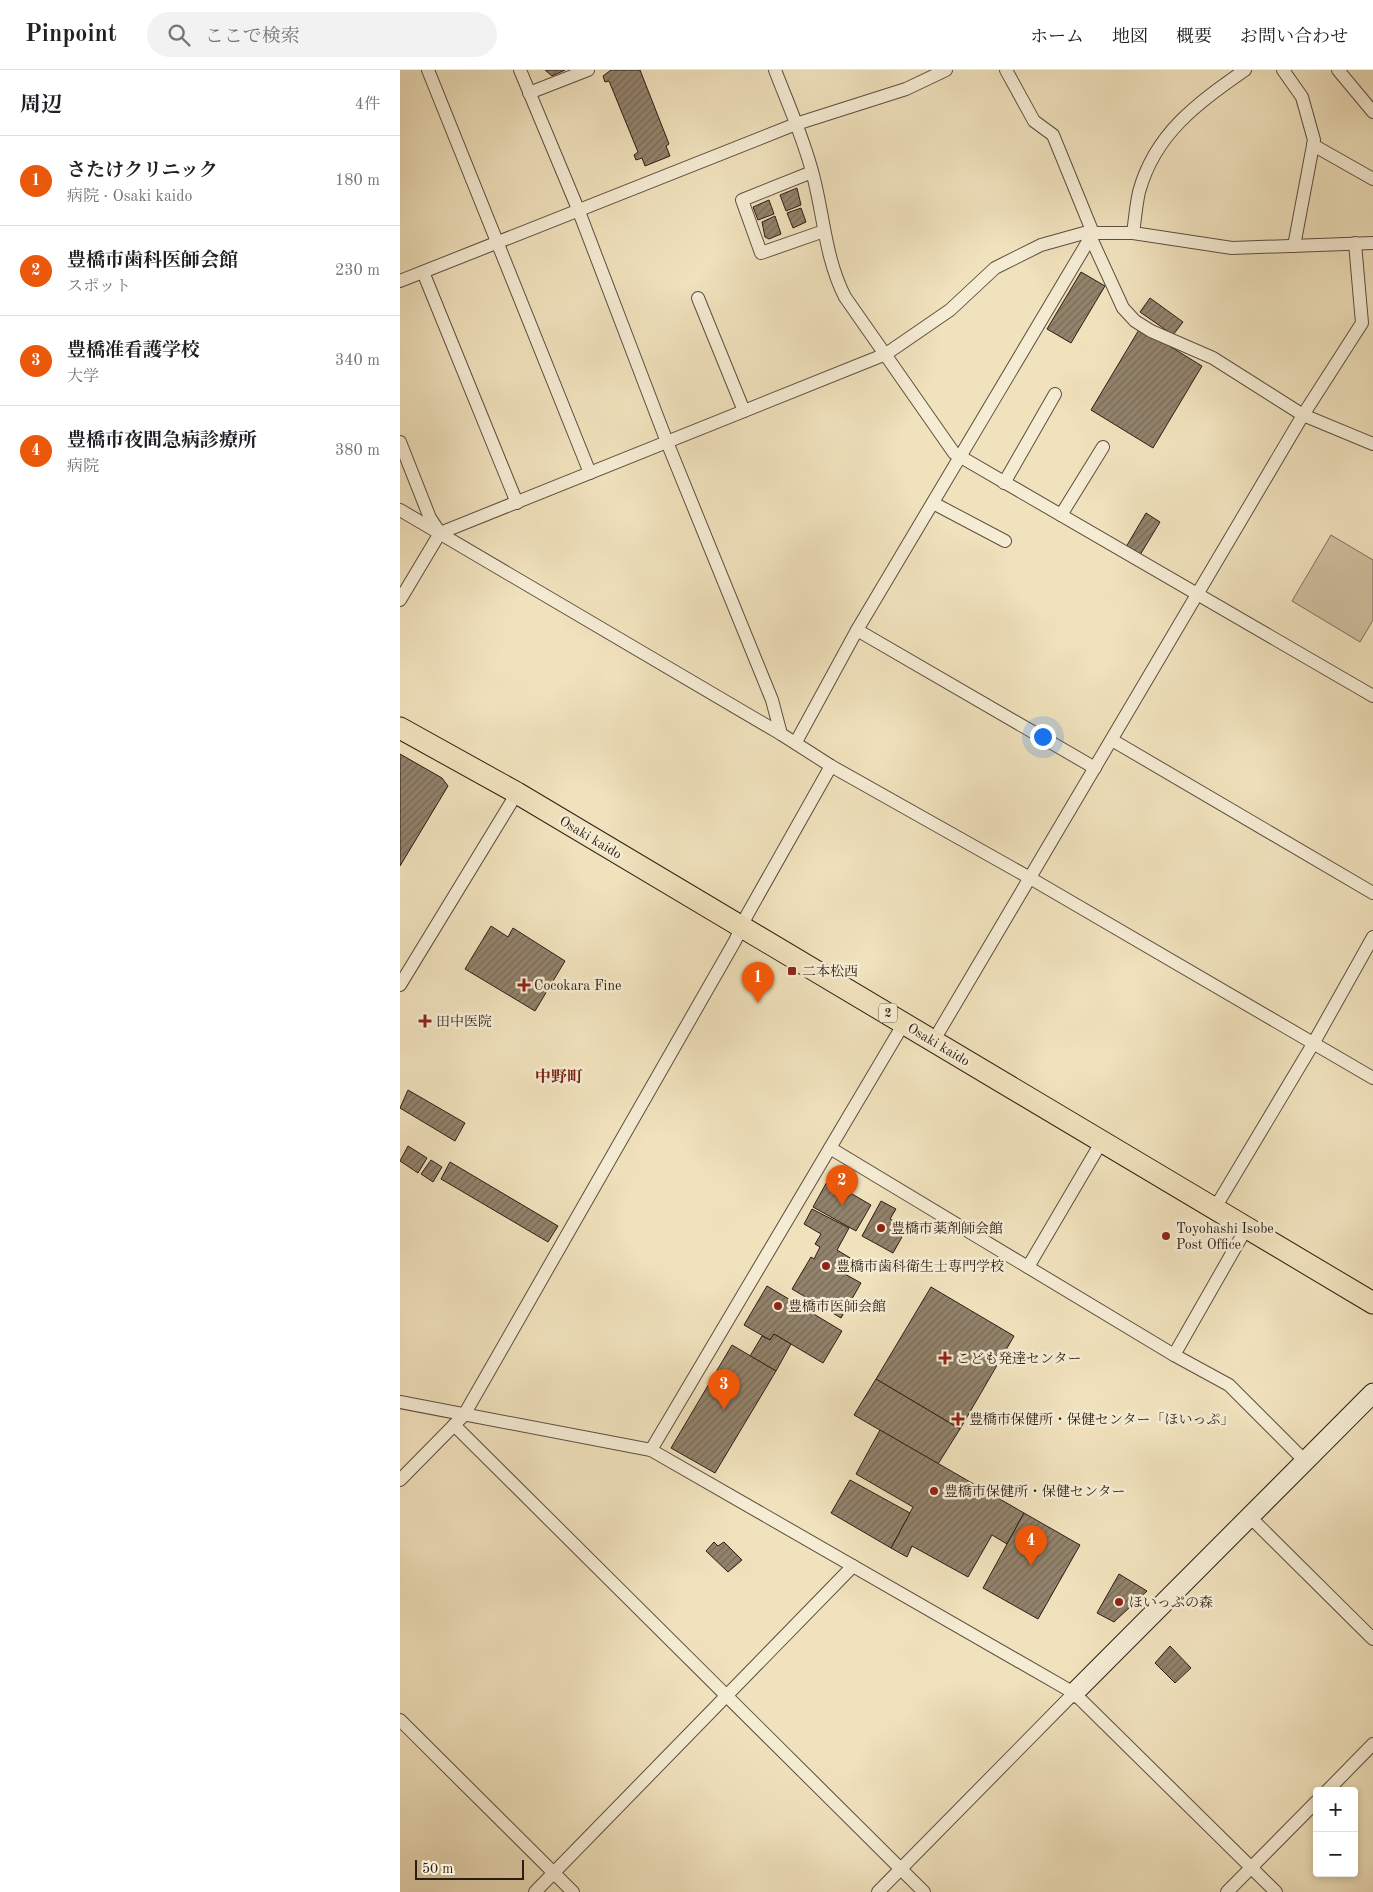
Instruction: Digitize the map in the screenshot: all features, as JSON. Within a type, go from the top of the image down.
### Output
[{"type":"main road","name":"Osaki kaido","points":[[400,728],[517,793],[1373,1303]]},
{"type":"street","points":[[428,70],[590,473]]},
{"type":"street","points":[[520,70],[578,210],[667,442],[772,700],[782,734]]},
{"type":"street","points":[[529,93],[588,70]]},
{"type":"street","points":[[775,70],[812,172],[829,259],[837,282],[845,297],[954,453],[1373,696]]},
{"type":"street","points":[[400,281],[796,124],[906,89],[946,70]]},
{"type":"street","points":[[1006,70],[1034,121],[1053,135],[1092,235],[1124,308],[1135,321],[1151,331],[1213,358],[1303,415],[1373,444]]},
{"type":"street","points":[[1133,233],[1140,191],[1157,150],[1177,122],[1202,100],[1245,70]]},
{"type":"street","points":[[1283,70],[1302,97],[1314,140],[1294,246]]},
{"type":"street","points":[[1338,70],[1373,112]]},
{"type":"street","points":[[1313,145],[1373,179]]},
{"type":"street","points":[[812,172],[742,200],[762,253],[824,230]]},
{"type":"street","points":[[400,600],[440,534],[886,354],[950,310],[995,268],[1041,245],[1084,233],[1092,235],[1133,233],[1232,248],[1373,243]]},
{"type":"street","points":[[796,742],[857,630],[1092,235]]},
{"type":"street","points":[[934,1040],[1303,415],[1362,322],[1355,243]]},
{"type":"street","points":[[423,272],[517,503]]},
{"type":"street","points":[[698,298],[744,411]]},
{"type":"street","points":[[1004,483],[1055,394]]},
{"type":"street","points":[[400,442],[430,518],[440,534]]},
{"type":"street","points":[[1060,515],[1103,447]]},
{"type":"street","points":[[933,503],[1004,541]]},
{"type":"street","points":[[400,510],[796,742],[831,766],[1030,878],[1373,1078]]},
{"type":"street","points":[[857,630],[1095,768]]},
{"type":"street","points":[[1112,740],[1373,893]]},
{"type":"street","points":[[400,1480],[464,1415],[742,927],[831,766]]},
{"type":"street","points":[[400,985],[517,793]]},
{"type":"street","points":[[1215,1208],[1313,1044],[1373,937]]},
{"type":"street","points":[[651,1450],[904,1023]]},
{"type":"street","points":[[1028,1267],[1102,1141]]},
{"type":"street","points":[[830,1148],[1174,1355],[1229,1385],[1305,1461]]},
{"type":"street","points":[[1174,1355],[1247,1227]]},
{"type":"street","points":[[878,1892],[1373,1393]]},
{"type":"street","points":[[400,1402],[651,1450],[1074,1693],[1276,1892]]},
{"type":"street","points":[[454,1425],[924,1892]]},
{"type":"street","points":[[1249,1516],[1373,1639]]},
{"type":"street","points":[[535,1892],[853,1566]]},
{"type":"street","points":[[400,1720],[573,1892]]},
{"type":"street","points":[[1331,1787],[1373,1744]]},
{"type":"street","points":[[1227,1892],[1313,1805]]},
{"type":"shaded area","points":[[1331,535],[1373,560],[1373,620],[1360,642],[1292,601]]},
{"type":"building","points":[[545,70],[565,70],[552,76]]},
{"type":"building","points":[[611,70],[640,70],[669,144],[666,146],[670,156],[645,166],[642,158],[636,160],[634,155],[638,152],[609,81],[605,82],[603,76]]},
{"type":"building","points":[[797,188],[801,205],[786,211],[780,195]]},
{"type":"building","points":[[769,200],[774,214],[758,220],[753,207]]},
{"type":"building","points":[[801,208],[806,222],[793,228],[787,213]]},
{"type":"building","points":[[775,216],[781,234],[769,239],[765,237],[762,222]]},
{"type":"building","points":[[1081,272],[1105,286],[1071,343],[1047,329]]},
{"type":"building","points":[[1150,298],[1183,322],[1173,335],[1140,312]]},
{"type":"building","points":[[1140,328],[1202,366],[1153,448],[1091,410]]},
{"type":"building","points":[[1146,513],[1160,522],[1140,555],[1126,547]]},
{"type":"building","points":[[400,754],[442,778],[448,786],[400,866]]},
{"type":"building","points":[[491,926],[508,937],[513,928],[565,961],[535,1011],[465,969]]},
{"type":"building","points":[[408,1090],[465,1123],[455,1141],[400,1108]]},
{"type":"building","points":[[408,1146],[427,1158],[418,1173],[400,1161]]},
{"type":"building","points":[[431,1160],[442,1167],[433,1182],[421,1174]]},
{"type":"building","points":[[450,1162],[558,1226],[548,1242],[441,1179]]},
{"type":"building","points":[[828,1180],[871,1205],[856,1231],[813,1207]]},
{"type":"building","name":"豊橋市薬剤師会館","points":[[881,1201],[896,1209],[890,1219],[898,1223],[893,1232],[902,1237],[893,1253],[862,1236]]},
{"type":"building","name":"豊橋市歯科衛生士専門学校","points":[[812,1209],[849,1228],[837,1250],[852,1259],[843,1273],[861,1283],[841,1318],[792,1289],[811,1257],[814,1259],[820,1247],[815,1244],[821,1234],[804,1224]]},
{"type":"building","name":"豊橋市医師会館","points":[[767,1286],[842,1331],[823,1363],[774,1334],[770,1340],[744,1325]]},
{"type":"building","name":"こども発達センター","points":[[931,1287],[1014,1336],[960,1429],[876,1379]]},
{"type":"building","points":[[774,1334],[791,1344],[776,1371],[750,1356],[762,1336],[770,1340]]},
{"type":"building","points":[[732,1345],[776,1371],[715,1473],[671,1448]]},
{"type":"building","points":[[876,1379],[960,1429],[938,1464],[854,1415]]},
{"type":"building","name":"豊橋市保健所・保健センター","points":[[880,1430],[1024,1513],[1007,1544],[992,1535],[968,1577],[912,1546],[907,1557],[891,1548],[913,1507],[856,1474]]},
{"type":"building","points":[[850,1480],[910,1513],[891,1548],[831,1513]]},
{"type":"building","points":[[1024,1513],[1080,1545],[1038,1619],[983,1588]]},
{"type":"building","points":[[714,1542],[718,1546],[724,1542],[742,1560],[728,1572],[706,1551]]},
{"type":"building","name":"ほいっぷの森","points":[[1119,1574],[1147,1591],[1114,1622],[1097,1613]]},
{"type":"building","points":[[1170,1646],[1191,1668],[1175,1683],[1155,1663]]},
{"type":"place","name":"二本松西","points":[[792,971]]},
{"type":"place","name":"Cocokara Fine","points":[[524,985]]},
{"type":"place","name":"さたけクリニック","points":[[758,1003]]},
{"type":"place","name":"田中医院","points":[[425,1021]]},
{"type":"place","name":"豊橋市歯科医師会館","points":[[842,1206]]},
{"type":"place","name":"豊橋市薬剤師会館","points":[[881,1228]]},
{"type":"place","name":"Toyohashi Isobe Post Office","points":[[1166,1236]]},
{"type":"place","name":"豊橋市歯科衛生士専門学校","points":[[826,1266]]},
{"type":"place","name":"豊橋市医師会館","points":[[778,1306]]},
{"type":"place","name":"こども発達センター","points":[[945,1358]]},
{"type":"place","name":"豊橋准看護学校","points":[[724,1410]]},
{"type":"place","name":"豊橋市保健所・保健センター「ほいっぷ」","points":[[958,1419]]},
{"type":"place","name":"豊橋市保健所・保健センター","points":[[934,1491]]},
{"type":"place","name":"豊橋市夜間急病診療所","points":[[1031,1566]]},
{"type":"place","name":"ほいっぷの森","points":[[1119,1602]]},
{"type":"district","name":"中野町","points":[[559,1076]]}]
